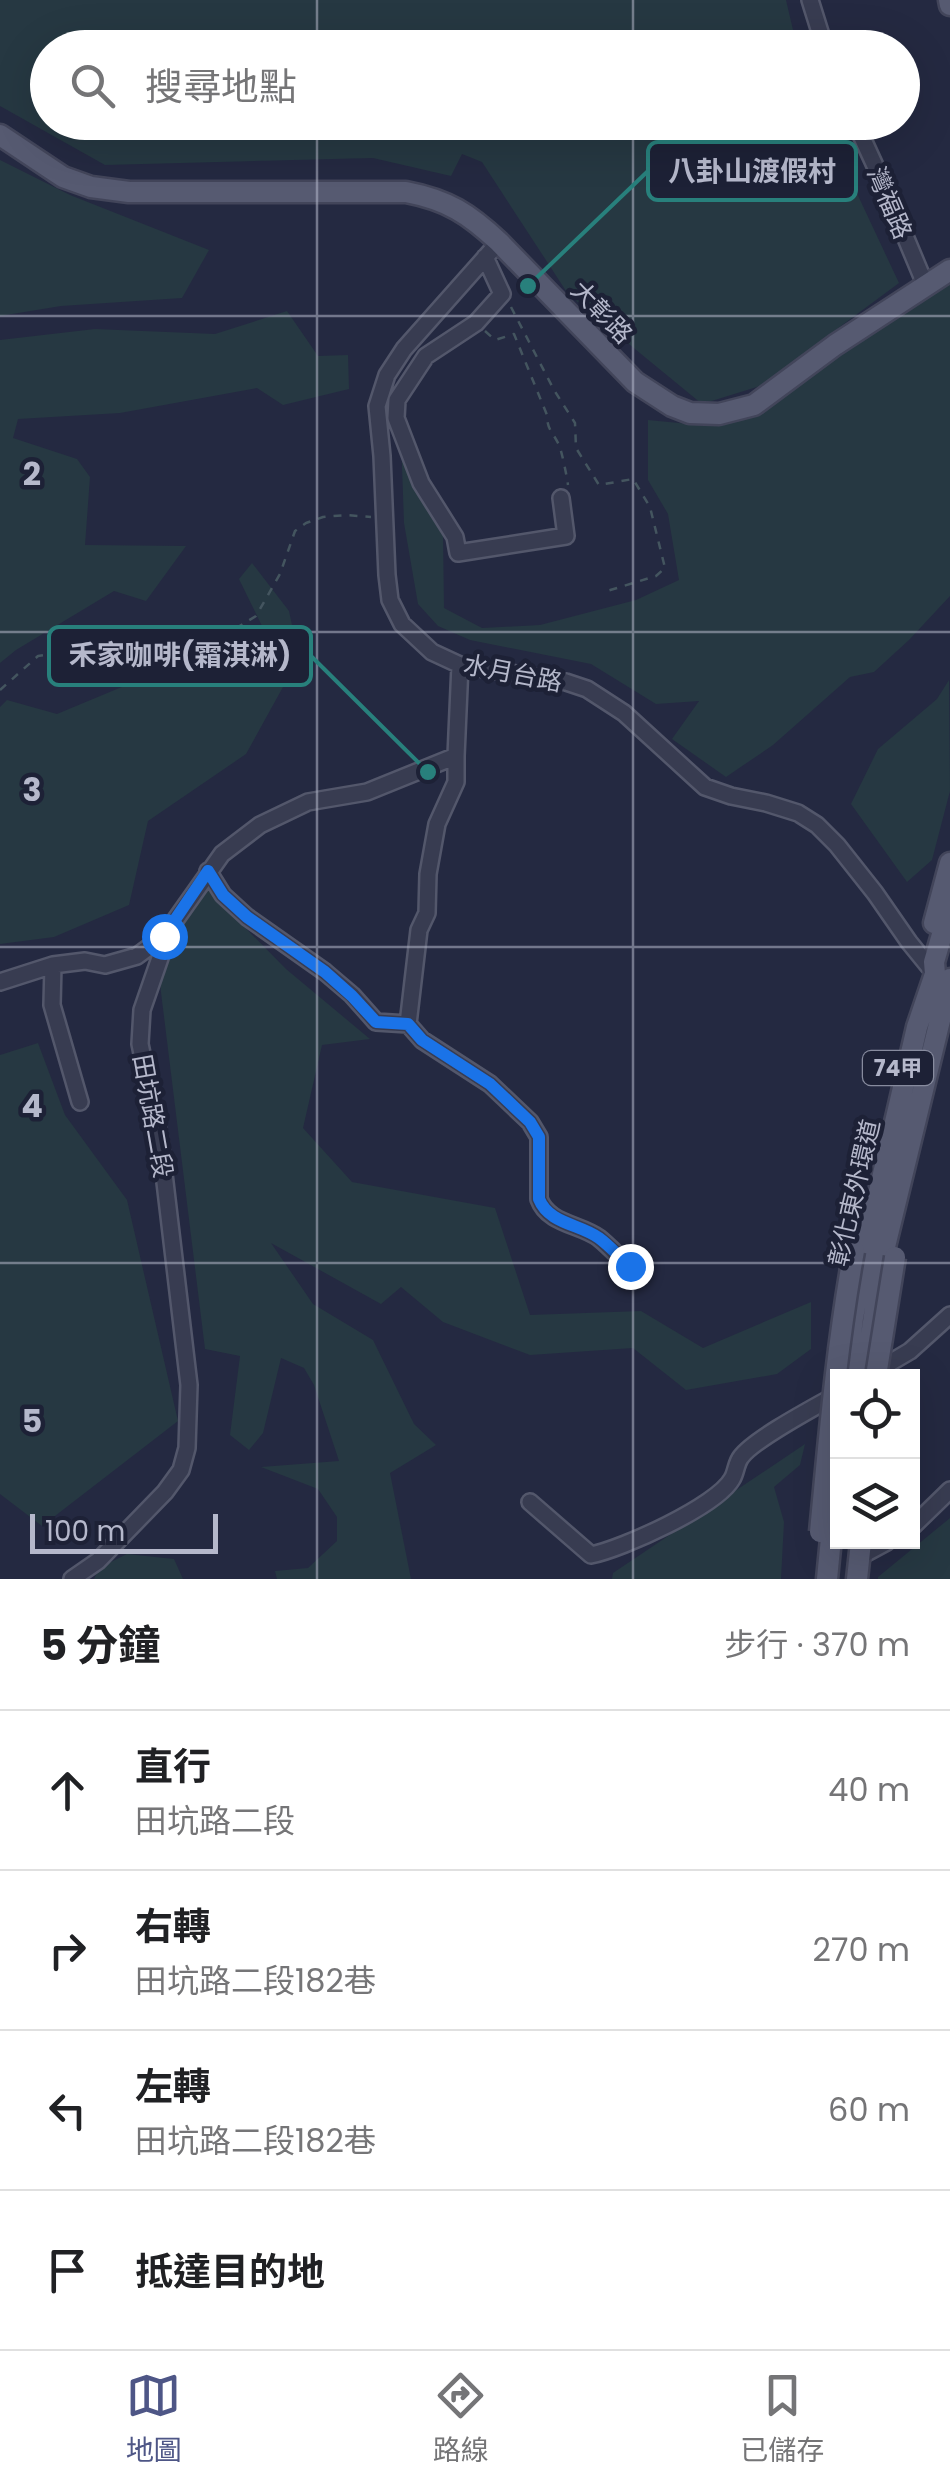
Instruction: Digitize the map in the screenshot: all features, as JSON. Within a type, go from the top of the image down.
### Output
[{"type":"main road","name":"大彰路","points":[[0,134],[63,177],[129,192],[406,192],[453,205],[477,221],[492,250],[635,382],[690,413],[719,414],[754,406],[835,344],[950,270]]},
{"type":"main road","name":"74甲","points":[[937,972],[927,948],[950,862]]},
{"type":"main road","name":"74甲","points":[[839,1459],[834,1382],[947,1034],[934,962],[950,907]]},
{"type":"main road","name":"74甲","points":[[876,1369],[874,1254],[910,1014],[937,972]]},
{"type":"main road","name":"彰化東外環道","points":[[847,1369],[853,1318],[874,1254]]},
{"type":"main road","name":"彰化東外環道","points":[[866,1369],[874,1254]]},
{"type":"main road","name":"74甲","points":[[816,1579],[838,1549]]},
{"type":"main road","name":"74甲","points":[[827,1579],[840,1549]]},
{"type":"main road","name":"74甲","points":[[844,1549],[846,1579]]},
{"type":"main road","name":"74甲","points":[[847,1549],[857,1579]]},
{"type":"street","points":[[810,0],[819,30]]},
{"type":"street","name":"灣福路","points":[[863,140],[925,284]]},
{"type":"street","points":[[492,250],[502,294],[476,324],[426,356],[396,400],[396,418],[421,483],[455,536],[458,554],[566,536],[561,498]]},
{"type":"street","name":"水月台路","points":[[492,250],[404,349],[386,375],[376,406],[390,600],[402,624],[432,652],[460,665],[566,682],[586,689],[624,714],[705,786],[808,819],[837,845],[937,972]]},
{"type":"street","points":[[408,1024],[419,930],[427,913],[436,824],[456,782],[460,665]]},
{"type":"street","name":"田坑路二段","points":[[72,1579],[98,1560],[166,1492],[181,1470],[187,1448],[187,1368],[160,1140],[140,1044],[142,1010],[164,936],[222,854],[260,824],[308,802],[368,792],[456,756]]},
{"type":"street","points":[[208,871],[223,895],[247,917],[325,972],[376,1022],[408,1024],[422,1040],[490,1084],[530,1122],[539,1137],[539,1199],[543,1208],[554,1218],[596,1236],[630,1266]]},
{"type":"street","points":[[0,982],[53,965],[85,961],[105,966],[137,956],[164,936]]},
{"type":"street","points":[[53,965],[52,1005],[80,1102]]},
{"type":"street","points":[[878,1369],[910,1351],[950,1315]]},
{"type":"street","points":[[530,1502],[592,1555],[604,1552],[665,1527],[694,1510],[732,1482],[741,1457],[752,1448],[830,1399]]},
{"type":"street","points":[[920,1519],[950,1490]]},
{"type":"path","points":[[502,294],[575,423],[576,448],[599,484],[633,479],[650,506],[665,568],[656,576],[604,592]]},
{"type":"path","points":[[476,324],[495,340],[514,334],[547,415],[547,428],[560,448],[569,484],[561,498]]},
{"type":"path","points":[[0,690],[38,656],[78,667],[106,663],[238,627],[256,616],[280,574],[295,531],[306,522],[346,515],[383,518]]},
{"type":"shaded area","points":[[0,0],[786,0],[793,30],[30,30],[30,123],[0,106]]},
{"type":"shaded area","points":[[61,140],[832,140],[899,283],[760,386],[702,404],[568,294],[482,162],[462,154],[451,176],[373,158],[105,165]]},
{"type":"shaded area","points":[[0,160],[70,195],[209,250],[182,298],[61,306],[0,316]]},
{"type":"shaded area","points":[[950,283],[950,596],[874,672],[850,677],[773,745],[726,777],[672,739],[699,701],[656,704],[591,664],[470,640],[438,626],[418,604],[404,523],[401,438],[421,492],[443,535],[444,608],[482,628],[540,625],[636,600],[679,580],[668,514],[648,480],[648,420],[710,426],[749,417]]},
{"type":"shaded area","points":[[287,311],[318,356],[348,355],[349,389],[283,405],[257,388],[120,413],[18,419],[13,438],[77,459],[90,477],[85,545],[186,546],[146,601],[114,591],[0,663],[0,340],[95,329],[215,334]]},
{"type":"shaded area","points":[[252,563],[289,611],[299,658],[246,754],[148,821],[129,905],[54,937],[0,944],[0,707],[7,700],[57,714],[263,628],[239,579]]},
{"type":"shaded area","points":[[949,680],[950,791],[932,860],[907,882],[851,804],[878,749],[937,699]]},
{"type":"shaded area","points":[[205,887],[286,969],[370,1039],[322,1045],[303,1128],[352,1182],[495,1208],[530,1315],[641,1311],[703,1348],[811,1302],[811,1349],[777,1374],[686,1390],[633,1348],[530,1355],[443,1322],[401,1287],[381,1304],[271,1243],[313,1304],[373,1340],[414,1424],[436,1445],[390,1473],[411,1579],[277,1579],[275,1571],[308,1568],[337,1541],[337,1517],[318,1489],[261,1467],[339,1461],[314,1385],[304,1368],[281,1358],[263,1433],[249,1450],[230,1435],[240,1356],[205,1349],[158,968]]},
{"type":"shaded area","points":[[38,1043],[65,1115],[127,1200],[178,1421],[42,1526],[0,1494],[0,1055]]},
{"type":"shaded area","points":[[805,1444],[800,1465],[774,1487],[784,1522],[781,1579],[612,1579],[613,1573]]},
{"type":"shaded area","points":[[950,1518],[950,1579],[878,1579],[912,1549],[920,1549],[920,1543]]},
{"type":"shaded area","points":[[127,1554],[174,1559],[183,1579],[94,1579],[99,1568]]},
{"type":"place","name":"八卦山渡假村","points":[[528,286]]},
{"type":"place","name":"禾家咖啡(霜淇淋)","points":[[428,772]]},
{"type":"route","points":[[164,936],[208,871],[223,895],[247,917],[325,972],[376,1022],[408,1024],[422,1040],[490,1084],[530,1122],[539,1137],[539,1199],[543,1208],[554,1218],[596,1236],[630,1266]]}]
